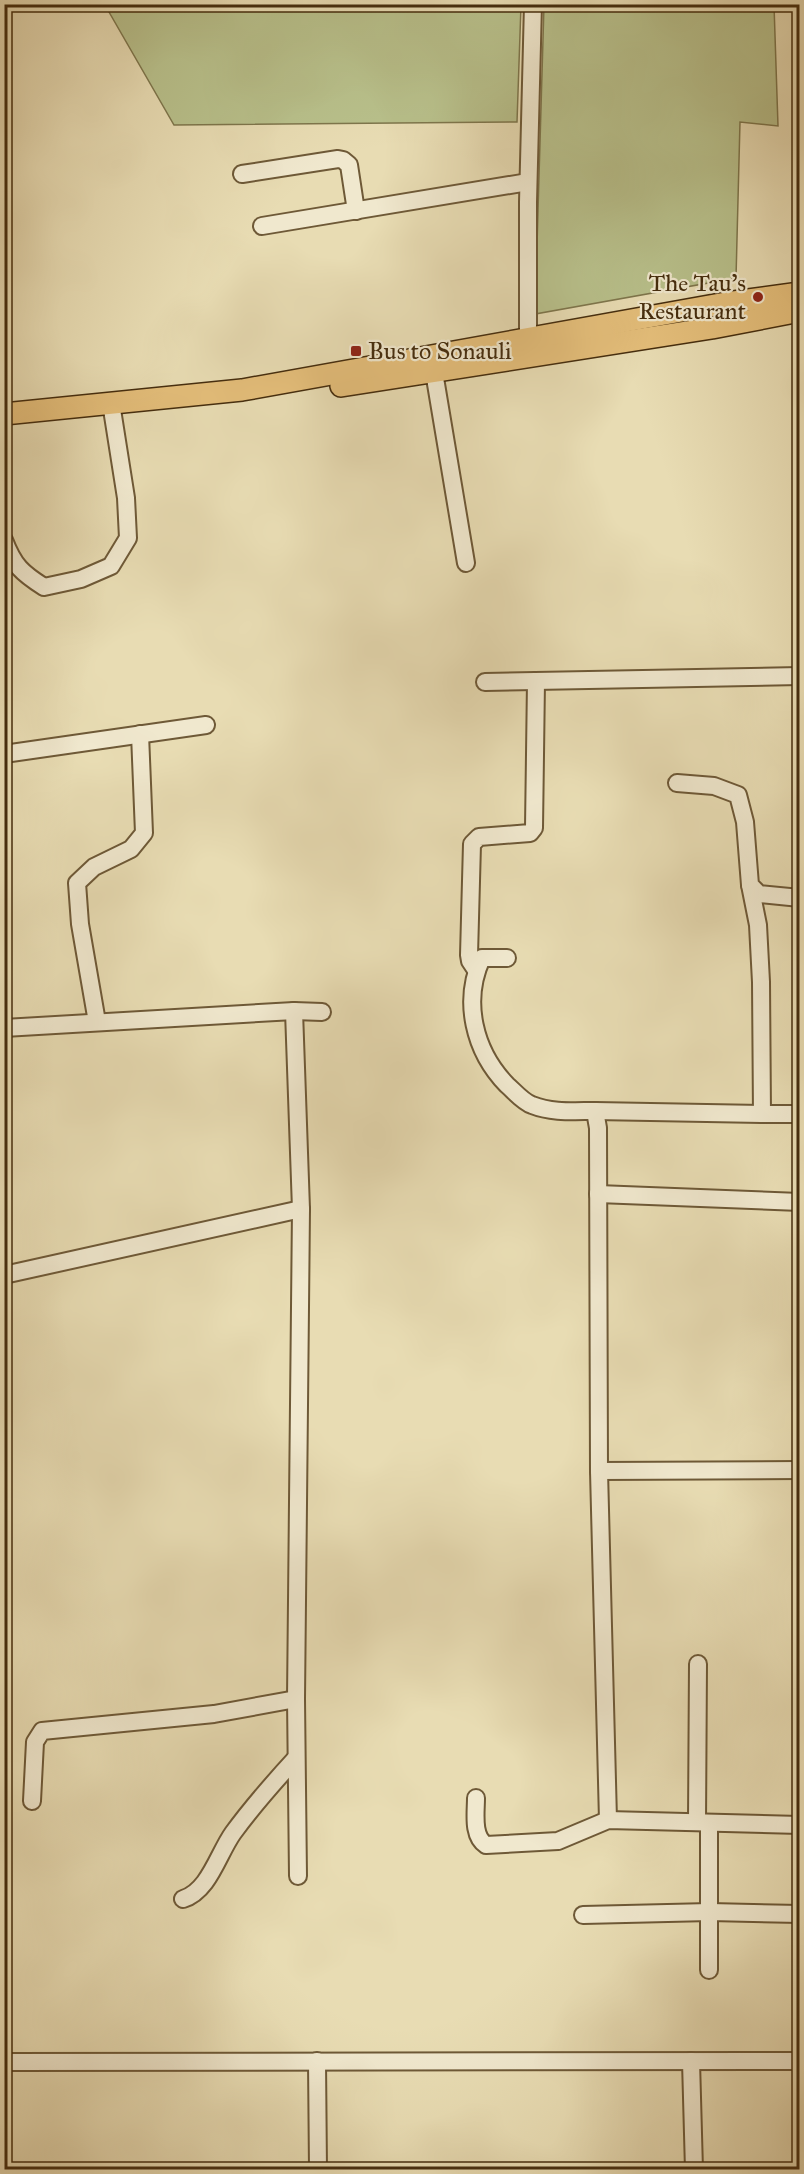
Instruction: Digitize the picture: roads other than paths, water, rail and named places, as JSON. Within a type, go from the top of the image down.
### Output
[{"type":"main road","points":[[4,414],[215,405],[434,372],[726,303],[800,293]]},
{"type":"main road","points":[[4,428],[528,348],[712,328],[800,310]]},
{"type":"street","points":[[528,348],[528,182],[532,4]]},
{"type":"street","points":[[242,174],[338,159],[344,160],[349,165],[356,211]]},
{"type":"street","points":[[262,226],[528,182]]},
{"type":"street","points":[[434,372],[466,563]]},
{"type":"street","points":[[4,540],[23,574],[44,587],[81,579],[111,566],[128,538],[126,498],[112,410]]},
{"type":"street","points":[[485,682],[800,676]]},
{"type":"street","points":[[476,970],[470,962],[469,955],[472,844],[479,837],[530,833],[534,828],[536,681]]},
{"type":"street","points":[[4,754],[206,725]]},
{"type":"street","points":[[97,1022],[80,924],[77,883],[94,867],[131,849],[144,833],[140,734]]},
{"type":"street","points":[[677,783],[714,786],[738,795],[745,822],[750,885],[758,924],[762,1114]]},
{"type":"street","points":[[750,885],[759,894],[800,898]]},
{"type":"street","points":[[507,958],[482,958],[476,970],[472,1014],[480,1044],[498,1075],[530,1105],[559,1111],[800,1114]]},
{"type":"street","points":[[294,1011],[301,1209],[296,1699],[298,1876]]},
{"type":"street","points":[[4,1028],[322,1011]]},
{"type":"street","points":[[595,1111],[598,1128],[599,1471],[608,1821]]},
{"type":"street","points":[[598,1194],[800,1202]]},
{"type":"street","points":[[4,1275],[301,1209]]},
{"type":"street","points":[[599,1471],[800,1470]]},
{"type":"street","points":[[698,1664],[703,1823],[710,1912],[709,1970]]},
{"type":"street","points":[[32,1801],[34,1742],[42,1731],[214,1714],[296,1699]]},
{"type":"street","points":[[183,1899],[194,1894],[203,1884],[231,1836],[296,1758]]},
{"type":"street","points":[[476,1798],[477,1835],[486,1845],[558,1841],[608,1821],[800,1825]]},
{"type":"street","points":[[583,1916],[710,1912],[800,1914]]},
{"type":"street","points":[[317,2061],[318,2169]]},
{"type":"street","points":[[691,2061],[694,2169]]},
{"type":"street","points":[[4,2062],[800,2061]]},
{"type":"place","name":"The Tau's Restaurant","points":[[758,297]]},
{"type":"place","name":"Bus to Sonauli","points":[[356,351]]}]
